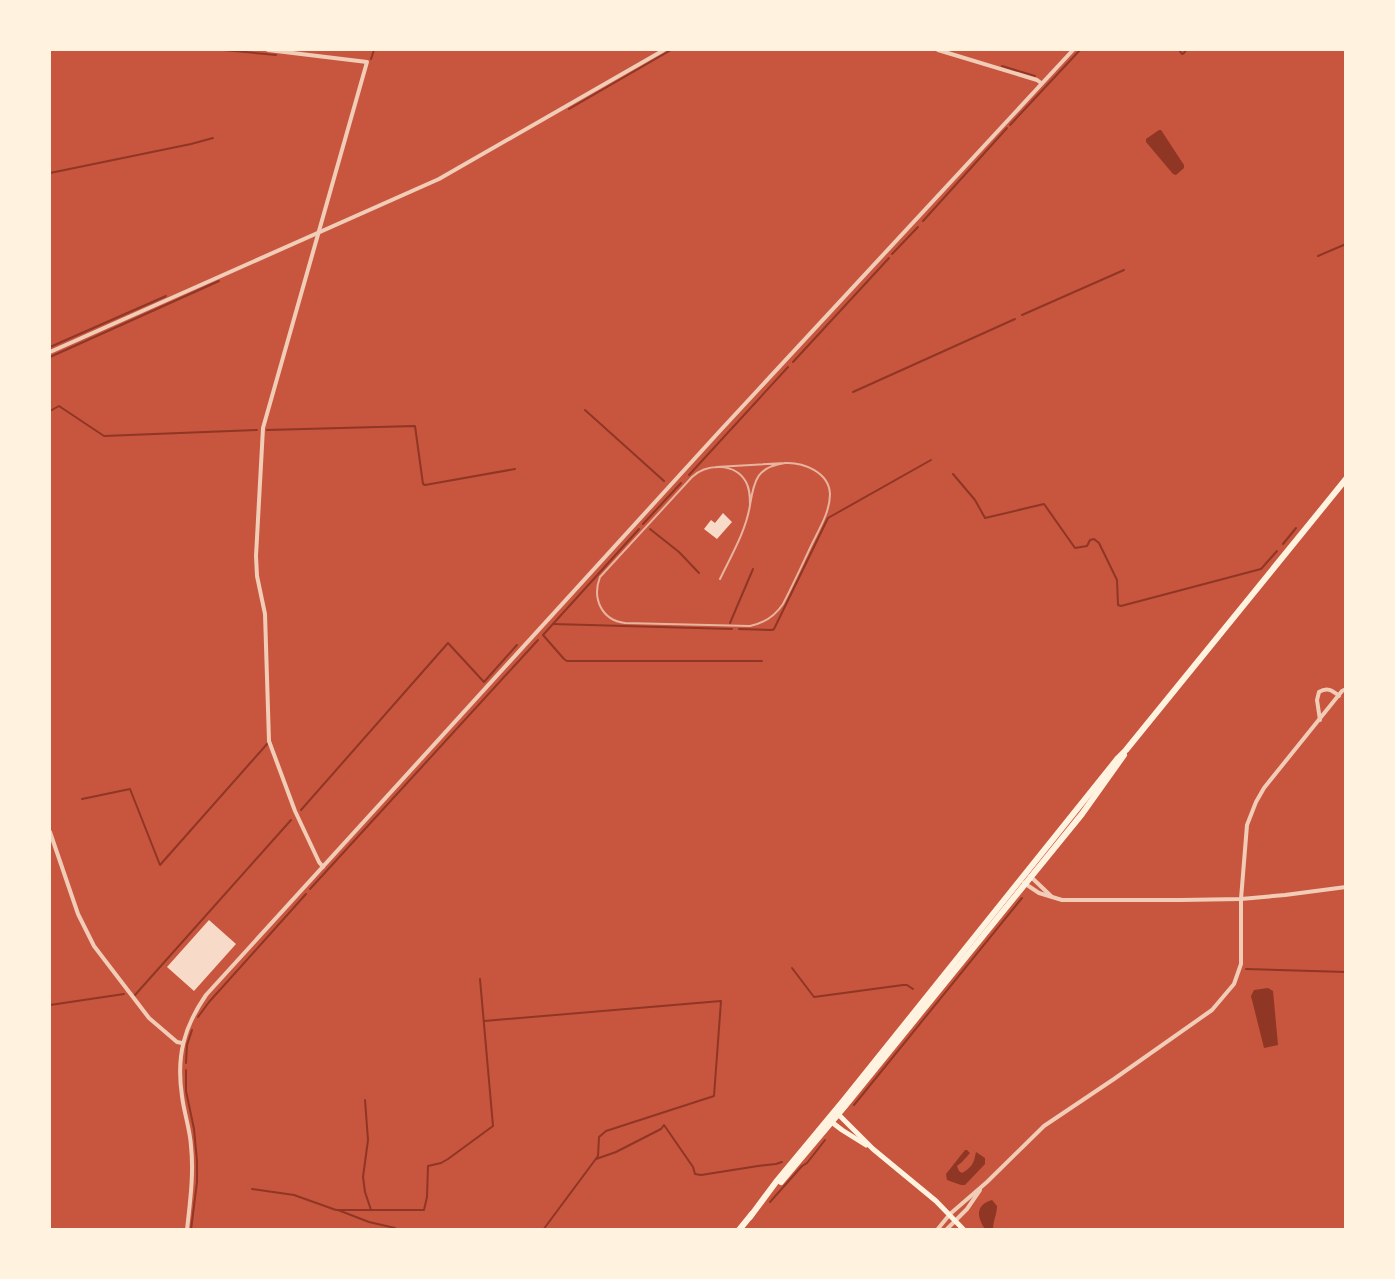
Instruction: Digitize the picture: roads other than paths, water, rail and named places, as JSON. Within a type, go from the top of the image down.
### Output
[{"type":"main road","points":[[739,1230],[830,1121],[1023,882],[1118,758],[1346,479]]},
{"type":"main road","points":[[837,1112],[873,1149],[950,1214],[964,1230]]},
{"type":"main road","points":[[830,1121],[873,1149]]},
{"type":"street","points":[[268,50],[367,62],[263,428],[256,556],[257,576],[265,614],[269,741],[295,811],[323,867]]},
{"type":"street","points":[[50,352],[439,179],[664,50]]},
{"type":"street","points":[[938,50],[1041,83]]},
{"type":"street","points":[[187,1230],[192,1156],[181,1085],[182,1043],[191,1020],[206,995],[725,425],[1073,50]]},
{"type":"street","points":[[1320,720],[1317,700],[1319,692],[1323,689],[1331,689],[1339,696]]},
{"type":"street","points":[[937,1230],[950,1214],[987,1182],[1044,1126],[1212,1010],[1224,998],[1234,984],[1241,964],[1241,899],[1247,825],[1256,802],[1264,788],[1346,689]]},
{"type":"street","points":[[50,832],[78,914],[94,946],[149,1018],[177,1042],[182,1043]]},
{"type":"street","points":[[1028,875],[1053,898]]},
{"type":"street","points":[[1023,882],[1039,894],[1062,900],[1241,899],[1346,887]]},
{"type":"street","points":[[946,1230],[967,1209],[987,1182]]},
{"type":"waterway","points":[[224,50],[276,55]]},
{"type":"waterway","points":[[371,59],[374,50]]},
{"type":"waterway","points":[[569,109],[671,50]]},
{"type":"waterway","points":[[1010,125],[1080,50]]},
{"type":"waterway","points":[[1179,50],[1182,54],[1186,50]]},
{"type":"waterway","points":[[1002,66],[1035,76]]},
{"type":"waterway","points":[[923,221],[1007,128]]},
{"type":"waterway","points":[[50,173],[213,138]]},
{"type":"waterway","points":[[892,254],[918,227]]},
{"type":"waterway","points":[[1318,256],[1346,244]]},
{"type":"waterway","points":[[793,362],[889,258]]},
{"type":"waterway","points":[[1022,315],[1124,270]]},
{"type":"waterway","points":[[50,357],[219,281]]},
{"type":"waterway","points":[[50,347],[166,296]]},
{"type":"waterway","points":[[853,392],[1015,319]]},
{"type":"waterway","points":[[689,475],[788,367]]},
{"type":"waterway","points":[[50,411],[59,406],[104,436],[257,430]]},
{"type":"waterway","points":[[585,410],[664,481]]},
{"type":"waterway","points":[[267,430],[415,426],[423,484],[425,485],[515,469]]},
{"type":"waterway","points":[[739,629],[774,629],[828,518],[931,460]]},
{"type":"waterway","points":[[953,474],[975,500],[985,518],[1044,504],[1075,548],[1087,546],[1090,540],[1094,539],[1099,543],[1117,580],[1118,605],[1121,606],[1261,569],[1277,551]]},
{"type":"waterway","points":[[643,524],[681,483]]},
{"type":"waterway","points":[[1283,544],[1296,528]]},
{"type":"waterway","points":[[639,529],[543,635],[564,659],[567,661],[762,661]]},
{"type":"waterway","points":[[650,529],[679,552],[699,573]]},
{"type":"waterway","points":[[730,623],[753,569]]},
{"type":"waterway","points":[[553,624],[732,629]]},
{"type":"waterway","points":[[310,889],[538,640]]},
{"type":"waterway","points":[[301,810],[448,643],[484,682],[517,645]]},
{"type":"waterway","points":[[82,799],[130,789],[160,865],[267,744]]},
{"type":"waterway","points":[[135,995],[291,820]]},
{"type":"waterway","points":[[198,1017],[306,894]]},
{"type":"waterway","points":[[854,1105],[1022,898]]},
{"type":"waterway","points":[[792,968],[814,997],[903,985],[913,989]]},
{"type":"waterway","points":[[1246,969],[1346,972]]},
{"type":"waterway","points":[[252,1189],[294,1195],[336,1210],[424,1210],[427,1197],[428,1166],[448,1159],[493,1126],[480,979]]},
{"type":"waterway","points":[[50,1005],[124,994]]},
{"type":"waterway","points":[[484,1021],[721,1001],[714,1096],[606,1131],[599,1137],[598,1156],[543,1230]]},
{"type":"waterway","points":[[186,1063],[187,1045],[192,1030]]},
{"type":"waterway","points":[[186,1070],[186,1091],[194,1129],[197,1161],[197,1182],[191,1230]]},
{"type":"waterway","points":[[365,1100],[368,1140],[363,1177],[371,1210]]},
{"type":"waterway","points":[[596,1159],[616,1152],[661,1129],[664,1125],[693,1167],[695,1174],[701,1175],[782,1162]]},
{"type":"waterway","points":[[770,1202],[825,1140]]},
{"type":"waterway","points":[[338,1210],[369,1222],[395,1228]]},
{"type":"railway","points":[[716,467],[785,463],[799,464],[820,474],[829,486],[830,501],[821,527],[783,604],[769,618],[750,626],[625,623],[610,618],[604,613],[598,600],[600,577],[692,477],[705,469],[712,468],[728,468],[735,471],[747,485],[750,505],[758,476],[768,468],[785,463]]},
{"type":"railway","points":[[720,579],[742,534],[750,505]]}]
